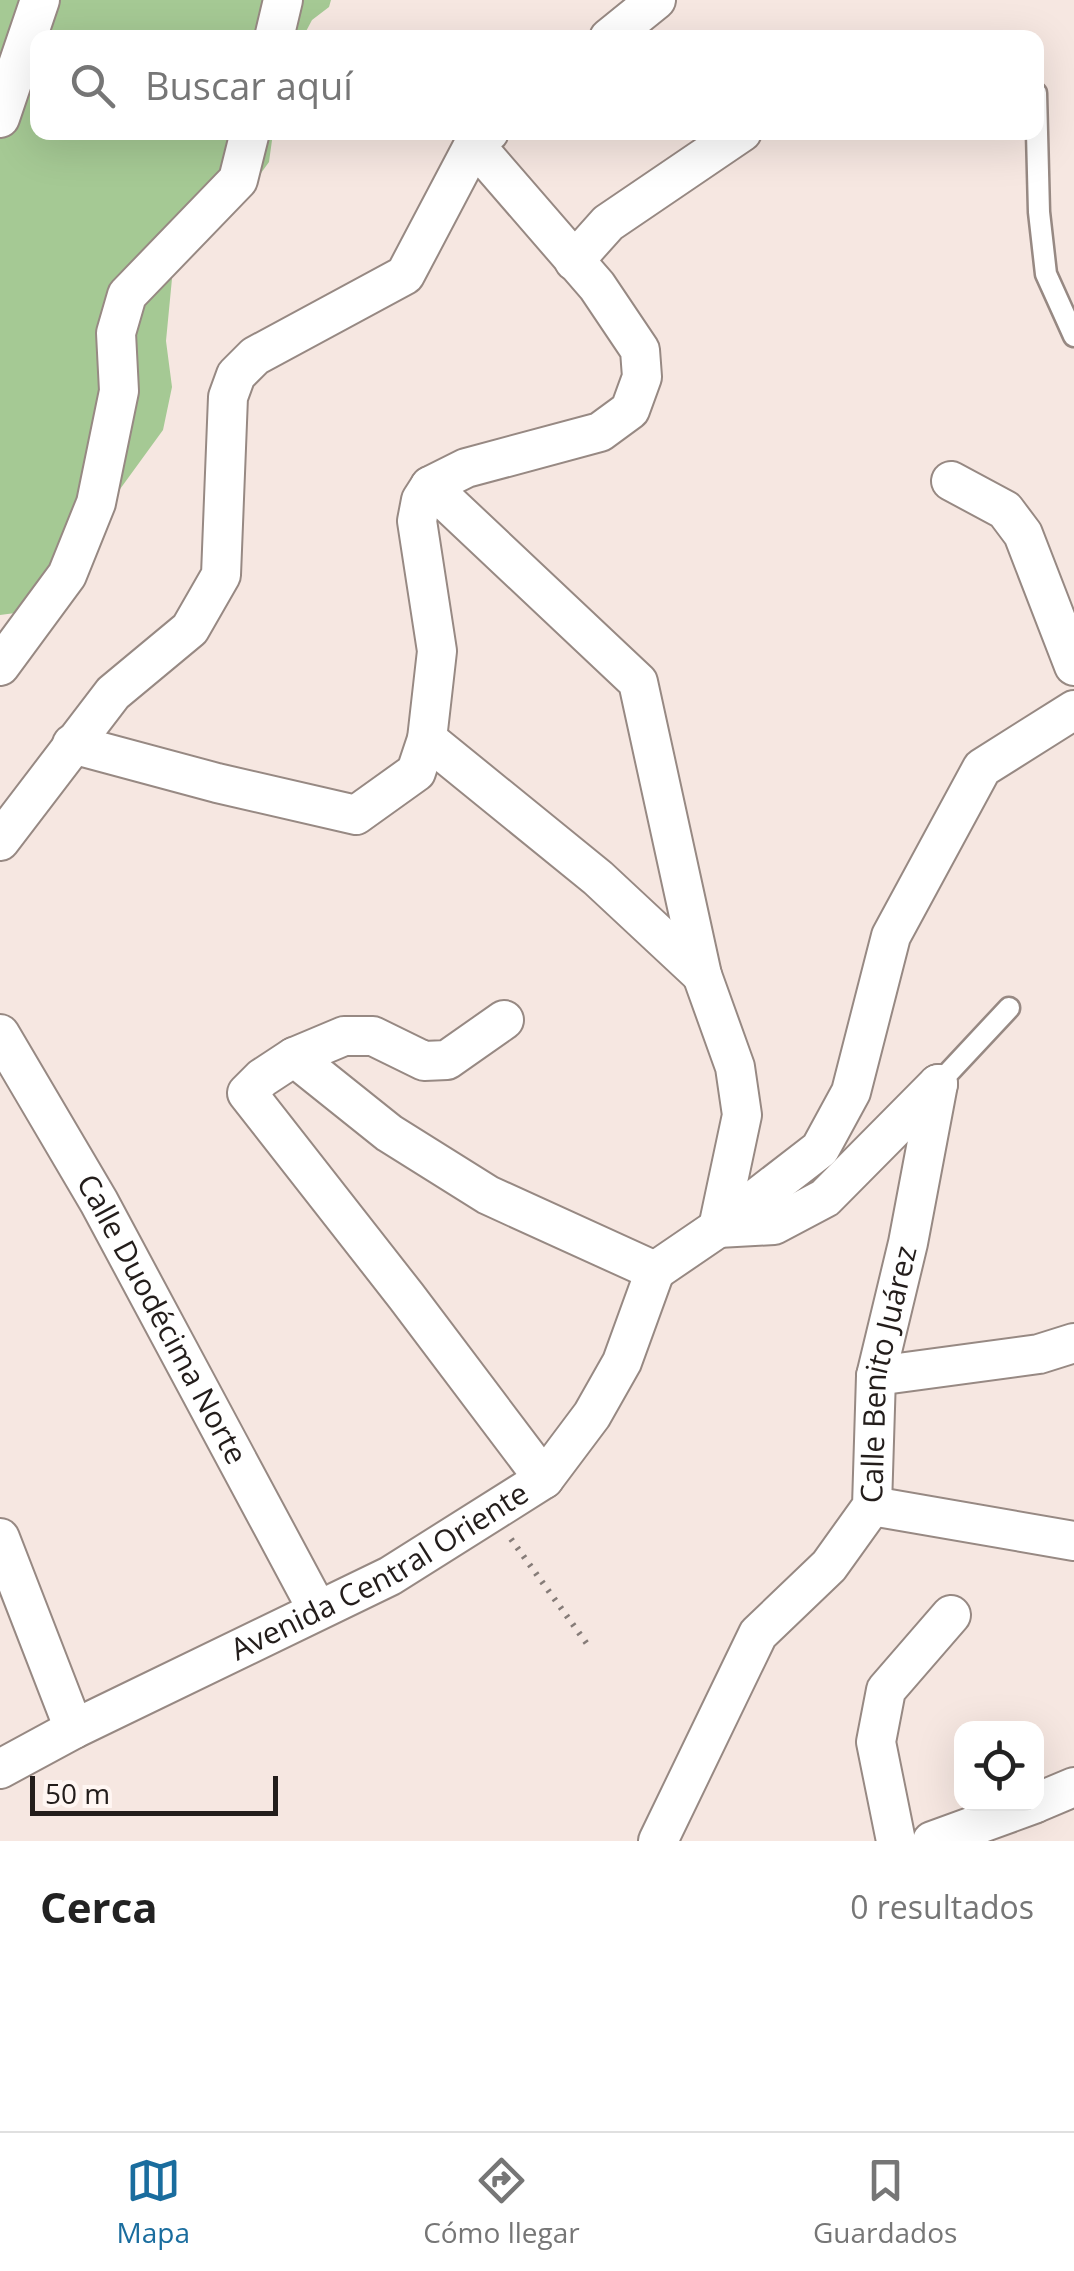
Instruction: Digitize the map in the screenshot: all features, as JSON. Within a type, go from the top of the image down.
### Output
[{"type":"street","points":[[0,118],[40,0]]},
{"type":"street","points":[[276,30],[283,0]]},
{"type":"street","points":[[619,30],[656,0]]},
{"type":"street","points":[[0,666],[67,575],[96,503],[120,391],[116,333],[127,296],[238,180],[248,140]]},
{"type":"street","points":[[0,840],[112,694],[190,629],[222,575],[228,397],[236,375],[255,356],[405,275],[481,140]]},
{"type":"street","points":[[72,744],[356,815],[416,772],[428,739],[437,651],[418,521],[420,500],[430,486],[466,468],[600,432],[630,410],[642,378],[640,350],[597,286],[483,140]]},
{"type":"street","points":[[574,261],[608,223],[730,140]]},
{"type":"street","points":[[952,481],[1005,510],[1023,534],[1074,666]]},
{"type":"street","points":[[430,486],[638,682],[702,976],[735,1067],[742,1115],[718,1228]]},
{"type":"street","points":[[294,1057],[388,1133],[488,1195],[655,1270],[718,1228],[820,1149],[850,1092],[891,936],[982,768],[1074,710]]},
{"type":"street","points":[[428,739],[598,878],[702,976]]},
{"type":"street","points":[[504,1020],[448,1060],[424,1061],[373,1036],[344,1036],[294,1057],[262,1078],[247,1094],[544,1479]]},
{"type":"street","name":"Calle Duodécima Norte","points":[[0,1034],[100,1202],[316,1609]]},
{"type":"street","points":[[718,1228],[774,1225],[825,1198],[938,1084]]},
{"type":"street","name":"Calle Benito Juárez","points":[[658,1841],[758,1634],[829,1566],[872,1506],[876,1376],[908,1243],[938,1084]]},
{"type":"street","name":"Avenida Central Oriente","points":[[0,1769],[74,1728],[390,1576],[544,1479],[592,1415],[622,1362],[655,1270]]},
{"type":"street","points":[[876,1376],[1039,1354],[1074,1343]]},
{"type":"street","points":[[872,1506],[1074,1541]]},
{"type":"street","points":[[0,1538],[74,1728]]},
{"type":"street","points":[[896,1841],[876,1742],[886,1690],[951,1615]]},
{"type":"street","points":[[1044,1799],[1074,1787]]},
{"type":"street","points":[[932,1841],[1013,1811]]},
{"type":"lane","points":[[1037,140],[1046,274],[1074,336]]},
{"type":"lane","points":[[938,1084],[1009,1008]]},
{"type":"path","points":[[492,1513],[587,1644]]},
{"type":"green space","points":[[0,0],[331,0],[307,30],[30,30],[30,140],[272,140],[269,162],[246,194],[176,237],[166,341],[172,387],[163,430],[23,612],[0,615]]}]
